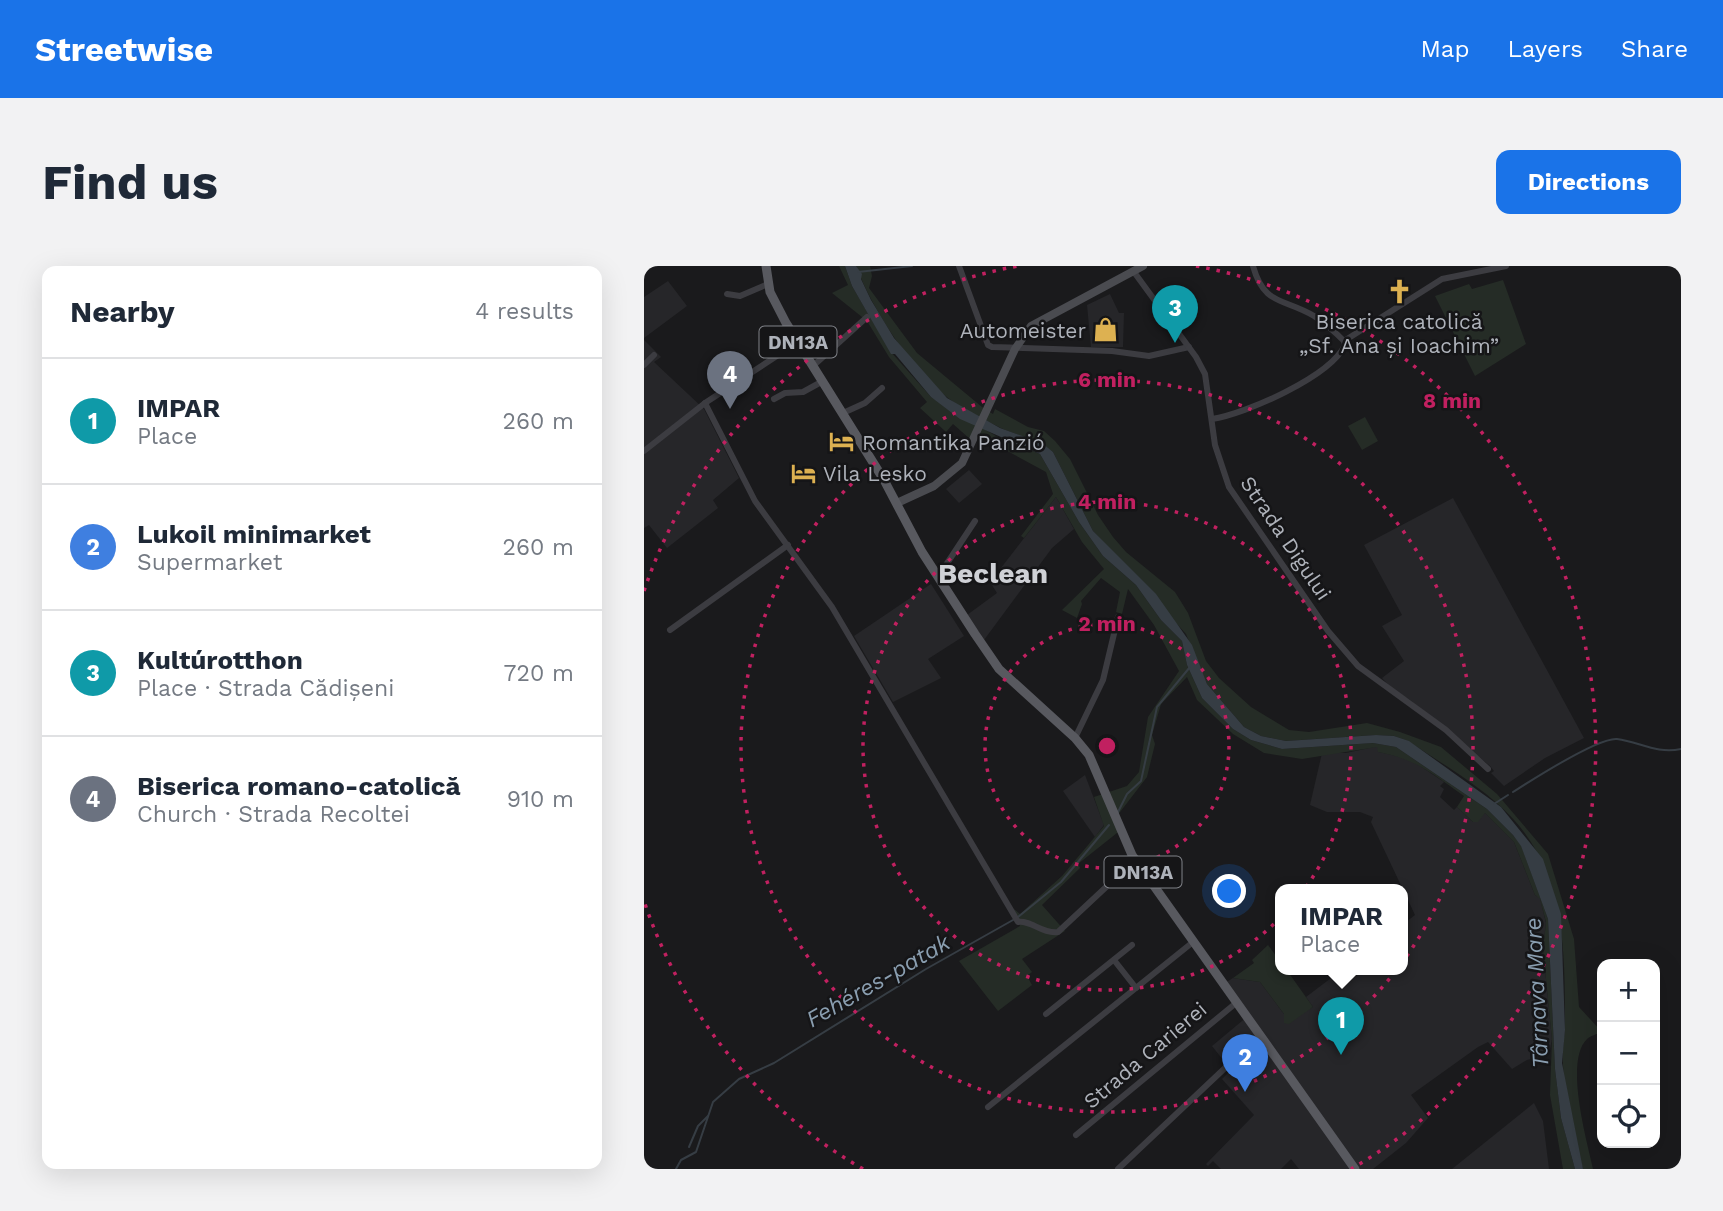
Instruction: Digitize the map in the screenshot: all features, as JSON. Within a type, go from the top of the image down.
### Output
[{"type":"main road","name":"DN13A","points":[[766,266],[768,284],[798,342],[897,503],[938,577],[999,669],[1075,738],[1096,767],[1117,826],[1135,860],[1354,1169]]},
{"type":"main road","points":[[897,503],[922,493],[953,472],[970,452],[1015,349],[1027,330],[1039,319],[1143,266]]},
{"type":"street","points":[[959,266],[988,345],[1015,349],[1112,351],[1149,356],[1189,347]]},
{"type":"street","points":[[1253,266],[1260,287],[1267,294],[1312,315],[1345,341]]},
{"type":"street","points":[[1212,419],[1237,414],[1306,379],[1342,351],[1345,341],[1442,279],[1506,266]]},
{"type":"street","name":"Strada Digului","points":[[1134,272],[1189,347],[1208,381],[1212,419],[1223,474],[1245,512],[1337,643],[1358,666],[1446,730],[1488,769]]},
{"type":"street","points":[[727,294],[740,296],[768,284]]},
{"type":"street","points":[[813,366],[867,317]]},
{"type":"street","points":[[644,452],[705,403],[798,342]]},
{"type":"street","points":[[644,365],[654,355]]},
{"type":"street","points":[[774,399],[785,393],[803,392],[823,381]]},
{"type":"street","points":[[843,413],[865,403],[882,388]]},
{"type":"street","points":[[705,403],[755,501],[839,619],[1016,920],[1046,932],[1058,932],[1135,860]]},
{"type":"street","points":[[938,577],[975,521]]},
{"type":"street","points":[[670,630],[788,545]]},
{"type":"street","points":[[1075,738],[1103,680],[1118,617]]},
{"type":"street","points":[[988,1107],[1193,942]]},
{"type":"street","points":[[1046,1014],[1132,945]]},
{"type":"street","points":[[1114,960],[1136,988]]},
{"type":"street","name":"Strada Carierei","points":[[1076,1135],[1236,1003]]},
{"type":"street","points":[[1118,1169],[1260,1035]]},
{"type":"shaded area","points":[[839,266],[845,266],[852,286],[890,351],[931,397],[996,436],[1040,454],[1079,522],[1103,556],[1136,585],[1161,620],[1182,641],[1187,665],[1202,698],[1233,729],[1251,740],[1282,749],[1373,743],[1396,747],[1487,809],[1513,835],[1521,845],[1548,919],[1555,1069],[1561,1118],[1575,1169],[1563,1169],[1550,1095],[1552,1039],[1543,949],[1546,922],[1540,899],[1535,895],[1514,842],[1485,813],[1478,822],[1473,822],[1457,807],[1464,796],[1424,768],[1378,752],[1377,747],[1302,759],[1264,753],[1233,734],[1197,700],[1187,677],[1161,704],[1152,735],[1155,744],[1147,777],[1117,816],[1122,829],[1078,864],[1080,868],[1042,905],[1065,931],[1022,959],[1032,972],[1027,976],[1032,985],[998,1011],[959,961],[1020,926],[1014,909],[1020,914],[1062,876],[1104,826],[1094,797],[1127,786],[1139,772],[1148,717],[1179,671],[1154,625],[1128,589],[1122,614],[1116,612],[1120,592],[1101,578],[1081,601],[1077,618],[1062,610],[1104,569],[1082,542],[1056,497],[1024,538],[1021,536],[1053,494],[1046,472],[974,433],[970,439],[953,424],[946,432],[920,408],[927,402],[889,357],[867,321],[832,293],[848,285]]},
{"type":"shaded area","points":[[845,266],[856,266],[862,274],[861,279],[871,300],[894,338],[947,398],[1000,428],[1042,443],[1053,452],[1093,531],[1156,594],[1192,645],[1207,684],[1244,727],[1261,736],[1286,741],[1394,736],[1409,741],[1501,807],[1543,859],[1561,914],[1565,1030],[1562,1063],[1583,1169],[1575,1169],[1561,1118],[1555,1069],[1548,919],[1521,846],[1513,835],[1487,809],[1396,747],[1373,743],[1282,749],[1251,740],[1233,729],[1202,698],[1187,665],[1182,641],[1161,620],[1136,585],[1103,556],[1079,522],[1040,454],[960,419],[931,397],[895,354],[891,354],[852,286]]},
{"type":"shaded area","points":[[856,266],[870,266],[872,276],[869,288],[917,353],[982,407],[993,414],[995,409],[1028,427],[1044,431],[1055,441],[1070,459],[1098,515],[1113,537],[1126,552],[1175,592],[1188,613],[1206,661],[1219,678],[1251,707],[1289,730],[1309,732],[1367,723],[1441,747],[1497,794],[1548,854],[1574,939],[1579,1007],[1597,1027],[1597,1034],[1587,1039],[1580,1050],[1577,1065],[1579,1102],[1593,1169],[1583,1169],[1566,1091],[1563,1060],[1564,967],[1557,908],[1550,880],[1522,829],[1479,788],[1408,741],[1394,736],[1376,735],[1286,741],[1261,736],[1244,727],[1207,684],[1186,634],[1093,531],[1053,452],[1039,443],[1002,429],[971,413],[934,386],[894,337]]},
{"type":"shaded area","points":[[1503,280],[1526,344],[1475,376],[1435,296],[1469,284],[1472,289]]},
{"type":"shaded area","points":[[668,281],[687,306],[644,338],[644,297]]},
{"type":"shaded area","name":"Automeister","points":[[1110,294],[1119,313],[1124,313],[1123,347],[1091,347],[1087,305]]},
{"type":"shaded area","points":[[644,340],[661,357],[654,362],[704,409],[739,478],[713,500],[718,508],[667,548],[649,525],[644,528]]},
{"type":"shaded area","points":[[1365,417],[1378,441],[1362,450],[1348,426]]},
{"type":"shaded area","points":[[969,470],[982,484],[959,503],[946,489]]},
{"type":"shaded area","points":[[1056,497],[1074,529],[1052,548],[984,640],[967,615],[997,593],[990,582]]},
{"type":"shaded area","points":[[1453,498],[1584,738],[1545,758],[1504,786],[1491,773],[1494,771],[1490,766],[1410,700],[1392,689],[1382,678],[1404,661],[1382,626],[1402,615],[1364,545]]},
{"type":"shaded area","points":[[931,584],[964,636],[928,659],[941,678],[893,702],[854,636]]},
{"type":"shaded area","points":[[1378,746],[1379,752],[1410,759],[1444,782],[1440,786],[1444,789],[1440,797],[1454,810],[1457,807],[1473,822],[1485,813],[1514,842],[1535,895],[1540,898],[1546,923],[1543,949],[1552,1039],[1549,1054],[1527,1060],[1512,1069],[1488,1042],[1478,1047],[1411,1095],[1428,1118],[1406,1143],[1373,1169],[1299,1169],[1291,1159],[1281,1169],[1221,1169],[1213,1161],[1208,1166],[1206,1164],[1254,1115],[1222,1079],[1231,1070],[1212,1046],[1248,1016],[1225,983],[1233,978],[1260,982],[1284,1014],[1284,1023],[1313,1007],[1306,997],[1335,975],[1408,975],[1408,920],[1415,915],[1408,900],[1408,884],[1400,884],[1371,822],[1373,817],[1360,812],[1327,812],[1310,805],[1322,753],[1346,753]]},
{"type":"shaded area","points":[[1085,775],[1104,825],[1095,837],[1063,791]]},
{"type":"shaded area","points":[[1268,945],[1275,954],[1275,975],[1290,975],[1313,1007],[1289,1024],[1284,1023],[1284,1014],[1260,982],[1233,978],[1254,963],[1252,960]]},
{"type":"shaded area","points":[[1534,1103],[1543,1121],[1549,1169],[1452,1169]]},
{"type":"waterway","points":[[858,272],[912,266]]},
{"type":"waterway","name":"Fehéres-patak","points":[[1117,814],[1127,794],[1141,781],[1157,707],[1190,667]]},
{"type":"waterway","points":[[1513,792],[1565,760],[1608,740],[1625,740],[1664,750],[1681,749]]},
{"type":"waterway","points":[[1494,804],[1508,795]]},
{"type":"waterway","name":"Fehéres-patak","points":[[1018,917],[1061,882],[1109,825]]},
{"type":"waterway","name":"Fehéres-patak","points":[[676,1169],[681,1160],[696,1152],[713,1102],[739,1079],[774,1063],[926,969],[1013,920]]},
{"type":"waterway","points":[[689,1147],[698,1126],[708,1116]]},
{"type":"place","name":"Biserica catolică „Sf. Ana și Ioachim”","points":[[1399,292]]},
{"type":"place","name":"Automeister","points":[[1106,330]]},
{"type":"place","name":"Kultúrotthon","points":[[1175,343]]},
{"type":"place","name":"Biserica romano-catolică","points":[[730,409]]},
{"type":"place","name":"Romantika Panzió","points":[[842,442]]},
{"type":"place","name":"Vila Lesko","points":[[803,473]]},
{"type":"place","name":"IMPAR","points":[[1341,1055]]},
{"type":"place","name":"Lukoil minimarket","points":[[1245,1092]]},
{"type":"district","name":"Beclean","points":[[993,573]]},
{"type":"water label","name":"Târnava Mare","points":[[1537,993]]}]
